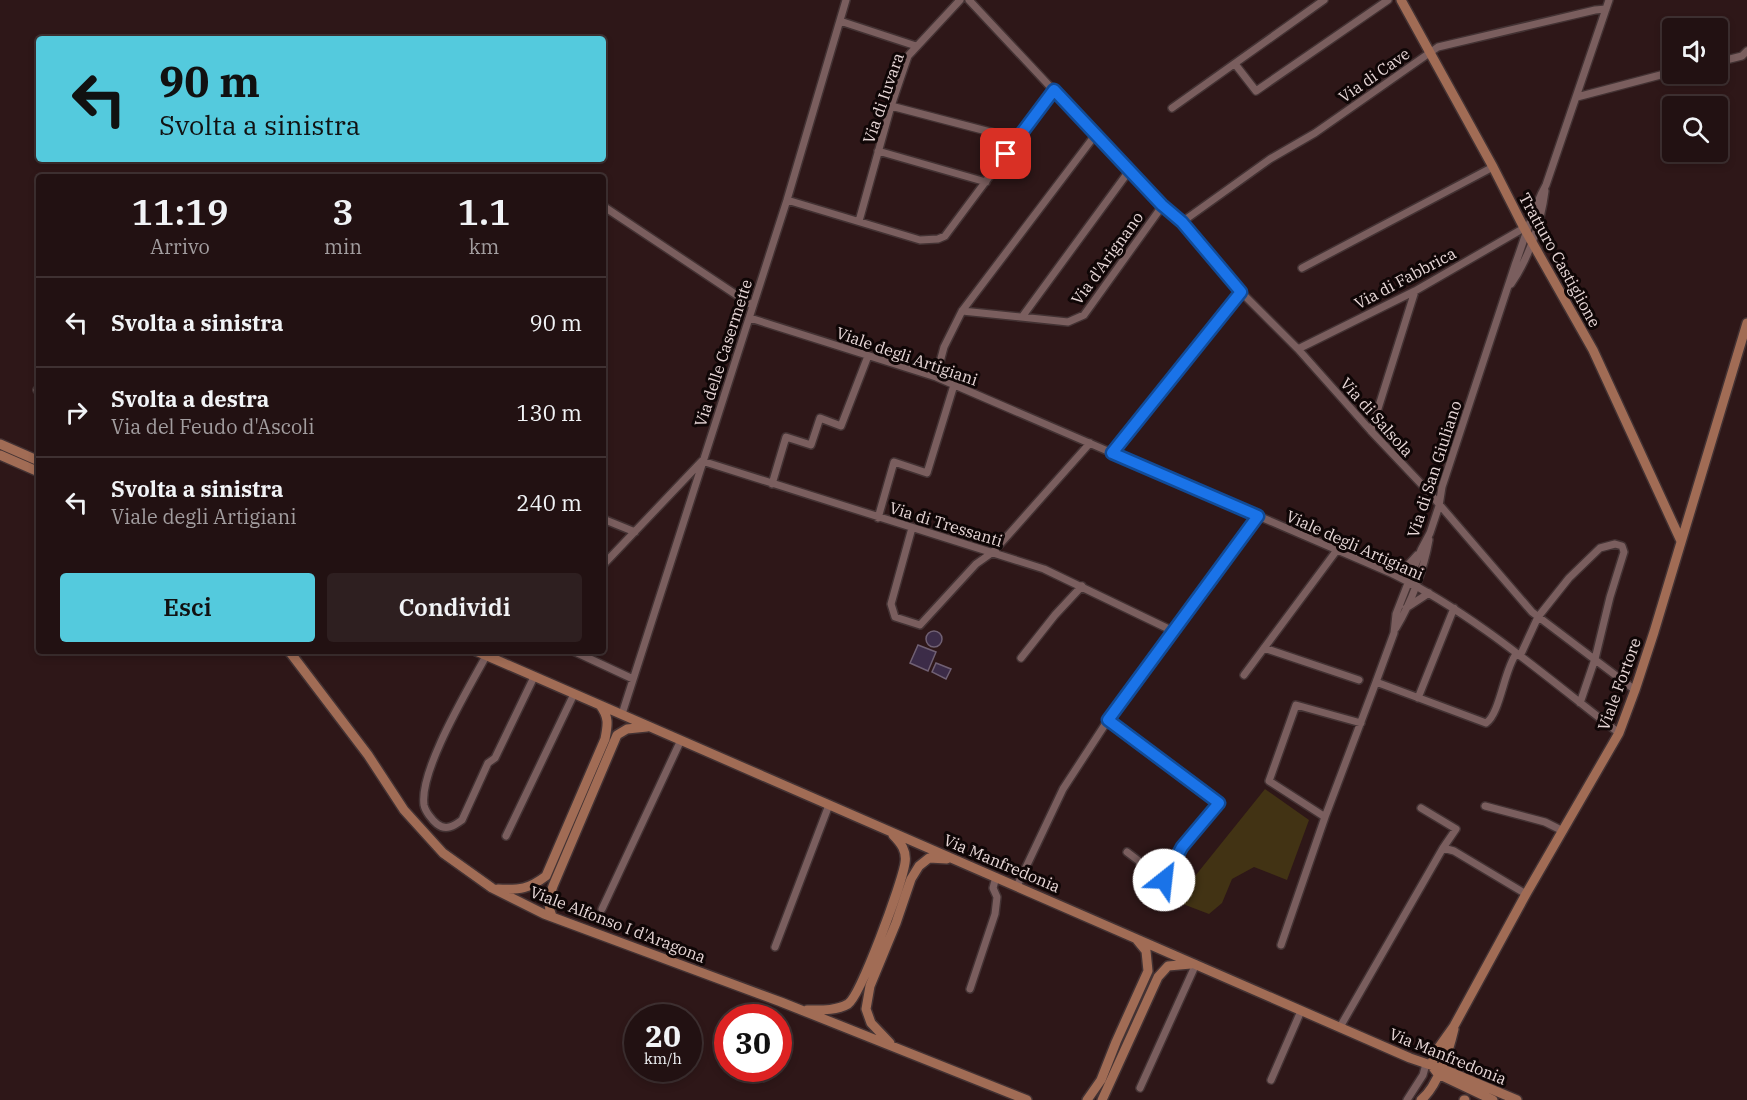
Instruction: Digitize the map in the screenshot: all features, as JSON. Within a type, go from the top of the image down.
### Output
[{"type":"main road","name":"Tratturo Castiglione","points":[[1401,0],[1539,256],[1593,350],[1682,541]]},
{"type":"main road","name":"Viale Fortore","points":[[1434,1068],[1434,1054],[1454,1026],[1526,894],[1619,733],[1682,541],[1747,324]]},
{"type":"main road","points":[[0,444],[36,460]]},
{"type":"main road","points":[[0,455],[36,471]]},
{"type":"main road","name":"Viale Alfonso I d'Aragona","points":[[291,654],[368,755],[404,810],[444,853],[492,888],[552,916],[802,1010],[1027,1100]]},
{"type":"main road","name":"Via Manfredonia","points":[[482,654],[1340,1028],[1517,1100]]},
{"type":"main road","points":[[492,888],[514,890],[532,887],[546,876],[605,739],[607,714],[599,705]]},
{"type":"main road","points":[[552,916],[548,908],[548,900],[553,886],[617,735],[627,729],[650,727]]},
{"type":"main road","points":[[802,1010],[827,1010],[849,1004],[860,986],[905,862],[903,846],[889,831]]},
{"type":"main road","points":[[896,1048],[872,1023],[866,1009],[870,986],[911,879],[919,866],[929,858],[958,861]]},
{"type":"main road","points":[[1088,1100],[1101,1080],[1148,971],[1146,951],[1133,936]]},
{"type":"main road","points":[[1102,1100],[1158,977],[1168,966],[1183,963],[1196,964]]},
{"type":"main road","name":"Viale Fortore","points":[[1434,1068],[1451,1044],[1454,1026]]},
{"type":"main road","points":[[1410,1058],[1426,1058],[1434,1054]]},
{"type":"main road","points":[[1421,1100],[1427,1095],[1434,1068]]},
{"type":"main road","name":"Via Manfredonia","points":[[1434,1068],[1493,1100]]},
{"type":"street","name":"Via delle Casermette","points":[[622,714],[750,318],[846,0]]},
{"type":"street","name":"Via di Iuvara","points":[[860,221],[891,106],[908,56],[960,0]]},
{"type":"street","name":"Via di Salsola","points":[[969,0],[1129,171],[1182,222],[1241,292],[1298,349],[1371,432],[1426,489],[1538,617],[1635,690]]},
{"type":"street","points":[[1172,108],[1324,0]]},
{"type":"street","points":[[1235,64],[1256,91],[1388,0]]},
{"type":"street","name":"Via di San Giuliano","points":[[1281,945],[1325,817],[1394,633],[1396,614],[1412,584],[1421,550],[1440,506],[1442,487],[1515,265],[1537,201],[1546,185],[1609,0]]},
{"type":"street","name":"Via di Cave","points":[[1182,222],[1270,159],[1315,133],[1438,47],[1606,9]]},
{"type":"street","points":[[840,21],[916,46]]},
{"type":"street","points":[[1728,59],[1744,53]]},
{"type":"street","points":[[1577,97],[1662,74]]},
{"type":"street","points":[[787,200],[920,240],[938,239],[945,236],[1054,90]]},
{"type":"street","points":[[891,106],[1017,140]]},
{"type":"street","points":[[936,377],[951,331],[962,311],[1096,134]]},
{"type":"street","points":[[878,151],[986,182]]},
{"type":"street","points":[[1302,268],[1493,167]]},
{"type":"street","points":[[1022,317],[1129,171]]},
{"type":"street","points":[[1509,288],[1523,264],[1527,234],[1544,205],[1546,185]]},
{"type":"street","name":"Via d'Arignano","points":[[962,311],[1068,322],[1084,315],[1162,205]]},
{"type":"street","points":[[606,208],[753,306]]},
{"type":"street","points":[[1518,216],[1533,213]]},
{"type":"street","name":"Via di Fabbrica","points":[[1298,349],[1527,234]]},
{"type":"street","points":[[1523,264],[1539,256]]},
{"type":"street","points":[[1371,432],[1415,291]]},
{"type":"street","points":[[1112,453],[1241,292]]},
{"type":"street","name":"Viale degli Artigiani","points":[[750,318],[936,377],[1393,574],[1454,608],[1619,733]]},
{"type":"street","points":[[772,484],[786,437],[811,445],[820,418],[841,426],[868,356]]},
{"type":"street","points":[[878,518],[894,462],[927,473],[954,386]]},
{"type":"street","points":[[912,528],[891,604],[895,617],[920,625],[976,564],[993,552],[1090,443]]},
{"type":"street","points":[[606,562],[702,461]]},
{"type":"street","name":"Via di Tressanti","points":[[702,461],[1044,569],[1174,632]]},
{"type":"street","points":[[1017,886],[1061,793],[1108,720],[1258,516]]},
{"type":"street","points":[[606,520],[635,532]]},
{"type":"street","points":[[1394,633],[1426,554],[1430,533]]},
{"type":"street","points":[[1376,682],[1486,723],[1493,716],[1509,666],[1518,655],[1538,617],[1569,578],[1600,548],[1615,544],[1622,546],[1624,552],[1595,659],[1580,703]]},
{"type":"street","points":[[1244,675],[1337,550]]},
{"type":"street","points":[[1393,574],[1407,566],[1421,550]]},
{"type":"street","points":[[606,553],[612,556]]},
{"type":"street","points":[[1021,658],[1055,615],[1082,586]]},
{"type":"street","points":[[1406,608],[1429,593]]},
{"type":"street","points":[[1418,698],[1454,608]]},
{"type":"street","points":[[1264,648],[1359,680]]},
{"type":"street","points":[[579,654],[633,679]]},
{"type":"street","points":[[486,656],[447,730],[428,780],[425,808],[438,824],[446,828],[462,820],[488,763],[495,758],[534,677]]},
{"type":"street","points":[[506,836],[574,694]]},
{"type":"street","points":[[1325,817],[1269,781],[1296,705],[1361,723]]},
{"type":"street","points":[[1108,720],[1219,803],[1182,847],[1164,880],[1127,852]]},
{"type":"street","points":[[602,909],[681,740]]},
{"type":"street","points":[[775,947],[829,805]]},
{"type":"street","points":[[1485,806],[1545,822],[1563,831]]},
{"type":"street","points":[[1340,1028],[1456,829],[1421,808]]},
{"type":"street","points":[[1443,848],[1454,851],[1526,894]]},
{"type":"street","points":[[970,989],[995,914],[997,897],[993,888],[996,877]]},
{"type":"street","points":[[1140,1088],[1196,964]]},
{"type":"street","points":[[1271,1080],[1301,1011]]},
{"type":"street","points":[[1407,1100],[1423,1075],[1434,1068]]},
{"type":"shaded area","points":[[934,631],[942,639],[934,647],[926,639]]},
{"type":"shaded area","points":[[918,645],[936,652],[928,671],[910,663]]},
{"type":"shaded area","points":[[936,663],[951,669],[946,679],[932,672]]},
{"type":"shaded area","points":[[1265,789],[1309,820],[1287,880],[1254,867],[1232,879],[1222,903],[1209,914],[1175,901]]},
{"type":"route","points":[[1006,154],[1054,90],[1129,171],[1182,222],[1241,292],[1112,453],[1258,516],[1159,654],[1108,720],[1219,803],[1182,847],[1164,880]]}]
